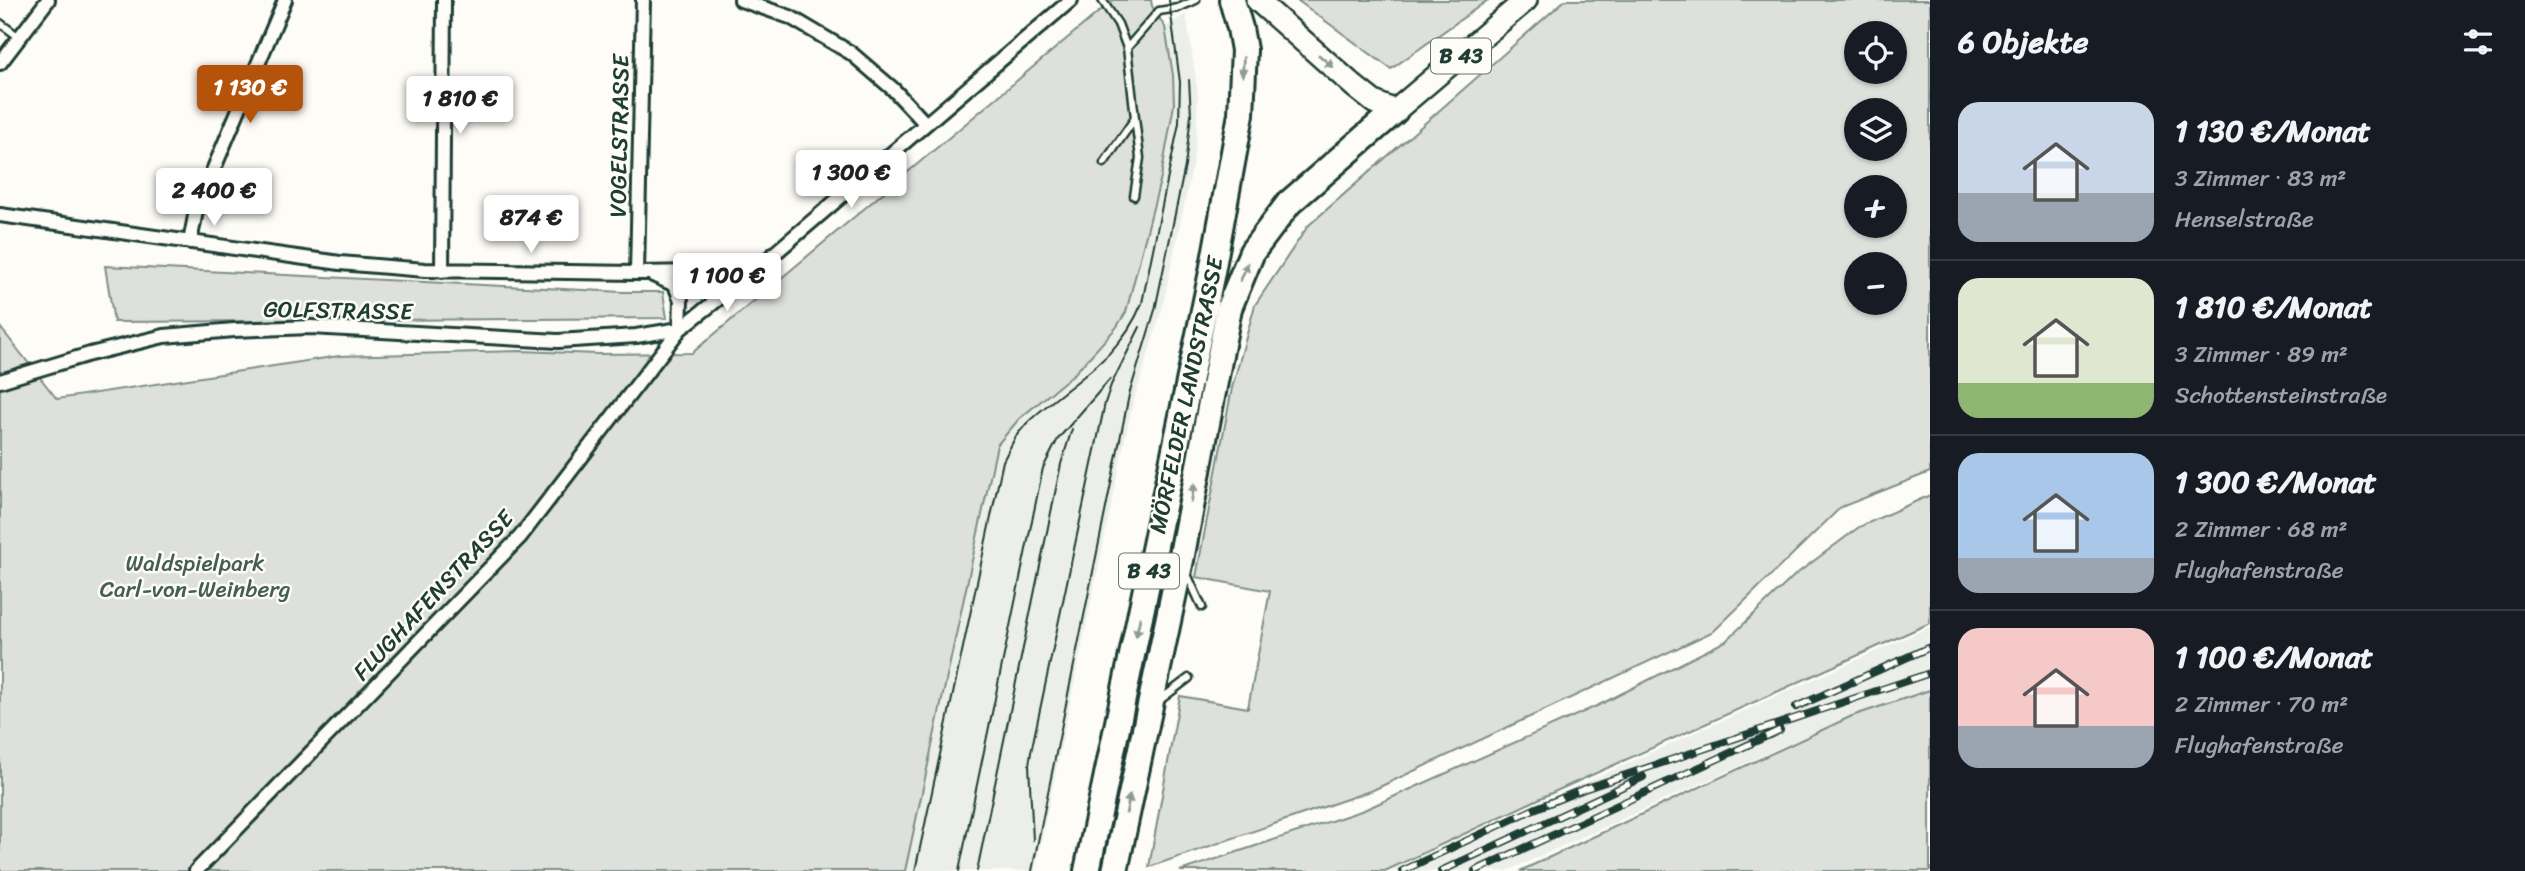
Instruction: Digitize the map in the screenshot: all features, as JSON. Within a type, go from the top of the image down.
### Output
[{"type":"highway","name":"MÖRFELDER LANDSTRASSE","points":[[1087,871],[1212,272],[1241,114],[1244,50],[1232,0]]},
{"type":"highway","name":"MÖRFELDER LANDSTRASSE","points":[[1115,871],[1147,710],[1181,560],[1229,308],[1252,252],[1289,203],[1395,111]]},
{"type":"main road","points":[[1257,0],[1374,102],[1395,111]]},
{"type":"main road","name":"B 43","points":[[1395,111],[1526,0]]},
{"type":"street","points":[[0,63],[48,0]]},
{"type":"street","points":[[190,242],[196,211],[285,0]]},
{"type":"street","points":[[442,271],[444,0]]},
{"type":"street","name":"VOGELSTRASSE","points":[[643,0],[643,273]]},
{"type":"street","points":[[741,0],[790,17],[851,53],[893,89],[925,123]]},
{"type":"street","name":"FLUGHAFENSTRASSE","points":[[196,871],[520,537],[680,329],[754,271],[1071,0]]},
{"type":"street","points":[[0,215],[340,263],[442,271],[754,271]]},
{"type":"street","points":[[643,273],[675,285],[681,300],[680,329]]},
{"type":"street","name":"GOLFSTRASSE","points":[[0,381],[90,354],[164,336],[222,331],[311,327],[558,341],[636,336],[680,329]]},
{"type":"lane","points":[[1102,0],[1118,24],[1126,48],[1140,158],[1135,196]]},
{"type":"lane","points":[[1126,48],[1159,11],[1178,8],[1196,0]]},
{"type":"lane","points":[[0,23],[19,37]]},
{"type":"lane","points":[[1104,163],[1135,118]]},
{"type":"lane","points":[[1181,560],[1202,607]]},
{"type":"lane","points":[[1147,710],[1189,678]]},
{"type":"shaded area","points":[[1186,14],[1198,94],[1192,168],[1162,309],[1131,410],[1035,871],[905,871],[997,445],[1019,419],[1075,373],[1116,328],[1126,312],[1170,132],[1173,75],[1165,27]]},
{"type":"shaded area","points":[[1930,627],[1930,690],[1850,716],[1507,871],[1389,871]]},
{"type":"green space","name":"Waldspielpark Carl-von-Weinberg","points":[[1113,0],[1151,0],[1165,27],[1173,75],[1174,105],[1161,177],[1126,312],[1116,328],[1075,373],[1019,419],[997,445],[905,871],[0,871],[0,327],[57,399],[339,356],[521,351],[692,353]]},
{"type":"green space","points":[[1297,0],[1488,0],[1391,69]]},
{"type":"green space","points":[[1565,0],[1930,0],[1930,472],[1841,507],[1714,631],[1373,790],[1149,867],[1180,696],[1248,708],[1270,591],[1196,577],[1232,388],[1255,305],[1308,226]]},
{"type":"green space","points":[[105,266],[663,292],[667,318],[114,322]]},
{"type":"green space","points":[[1930,495],[1930,623],[1385,871],[1180,871],[1364,810],[1601,704],[1726,641],[1795,575],[1859,527]]},
{"type":"green space","points":[[1930,690],[1930,871],[1520,871],[1852,716]]},
{"type":"tram line","points":[[915,871],[1003,461],[1016,436],[1027,423],[1092,370],[1120,341],[1142,303],[1179,123],[1180,82],[1169,0]]},
{"type":"tram line","points":[[1032,871],[1129,395],[1155,310],[1185,166],[1191,115],[1189,80]]},
{"type":"tram line","points":[[1033,840],[1029,765],[1031,752],[1105,403],[1140,327]]},
{"type":"tram line","points":[[959,871],[1043,468],[1058,439],[1110,379]]},
{"type":"tram line","points":[[977,871],[1061,464],[1072,429]]},
{"type":"railway","points":[[1796,707],[1930,647]]},
{"type":"railway","points":[[1402,871],[1534,809],[1584,789],[1930,673]]},
{"type":"railway","points":[[1475,871],[1780,730]]},
{"type":"railway","points":[[1441,871],[1643,777]]}]
